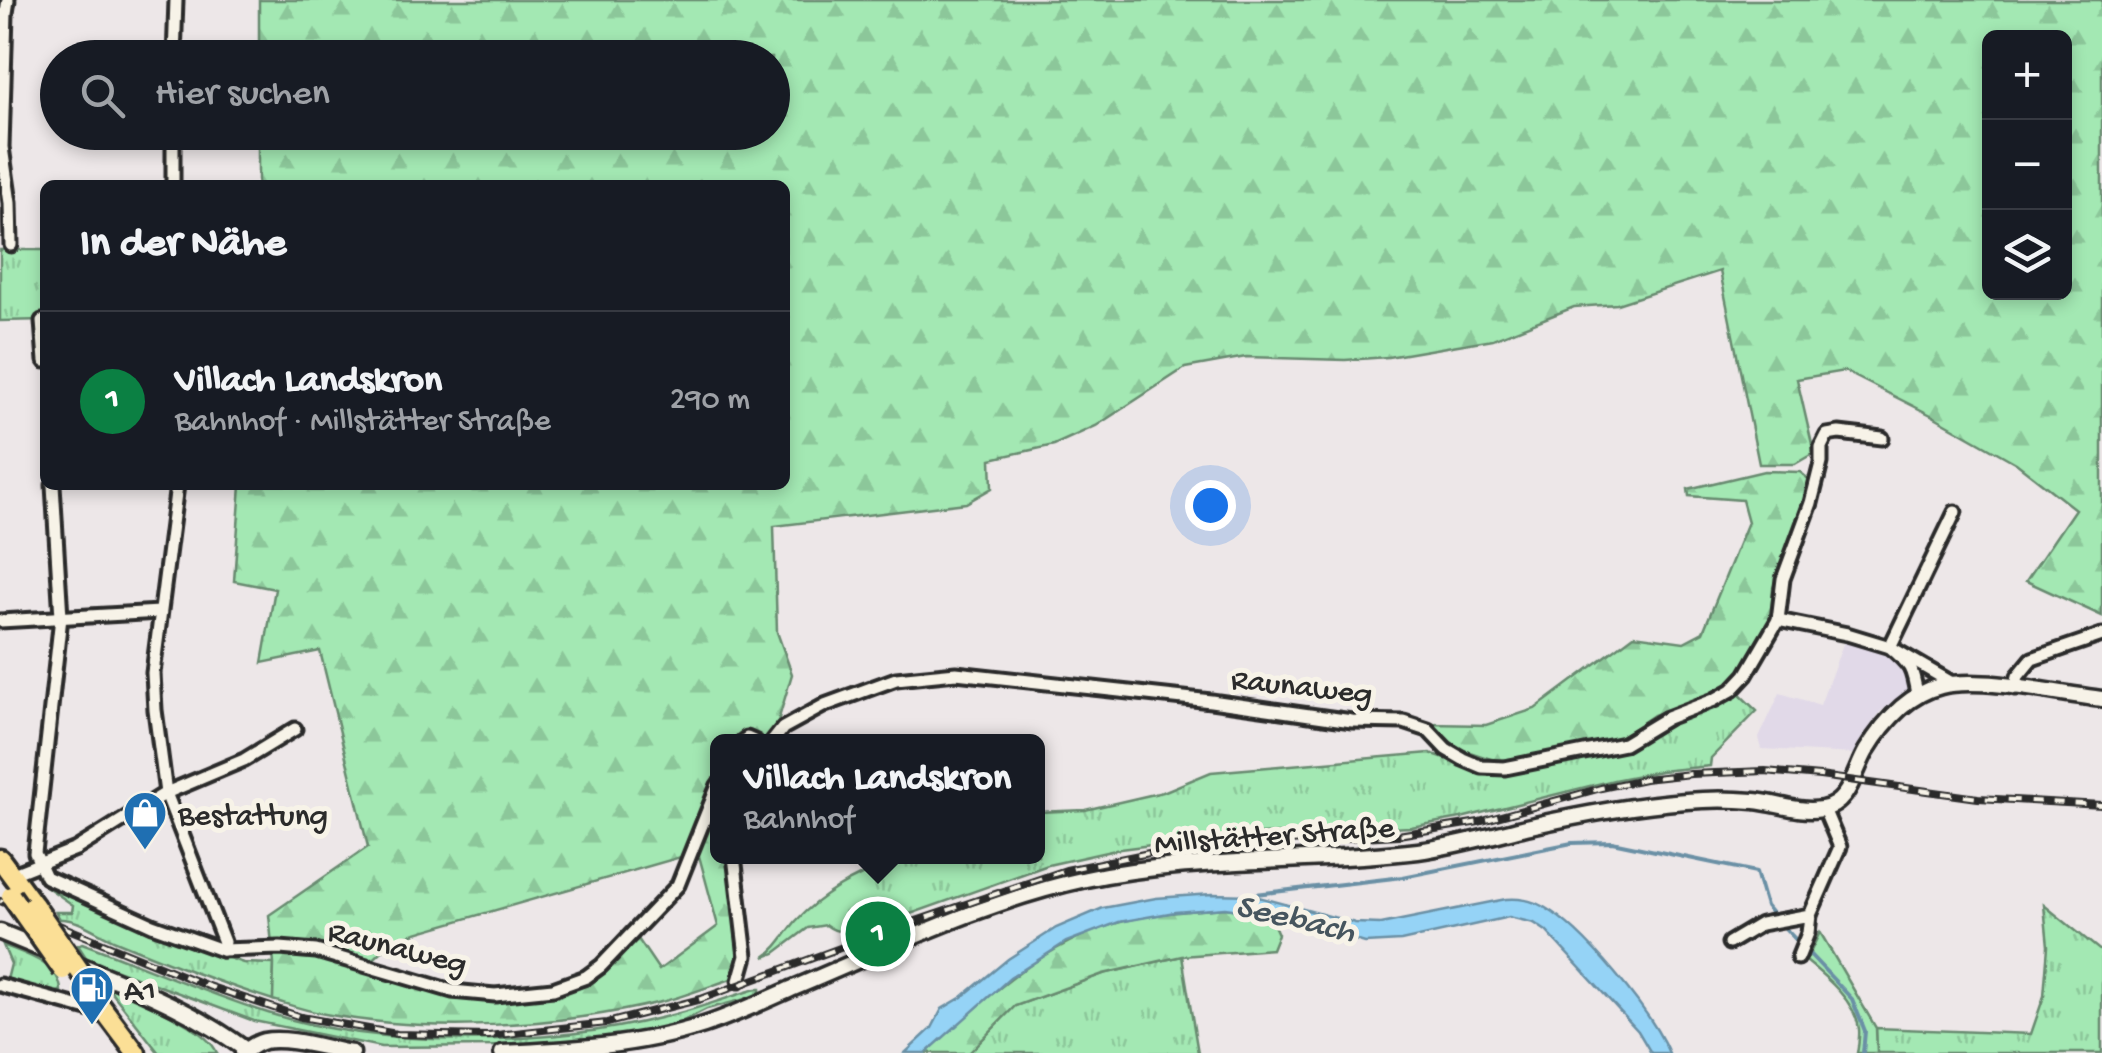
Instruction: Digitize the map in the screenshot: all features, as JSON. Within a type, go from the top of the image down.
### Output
[{"type":"main road","points":[[4,869],[12,896],[74,986],[89,987]]},
{"type":"main road","points":[[4,869],[34,905],[136,1053]]},
{"type":"street","points":[[8,0],[2,146],[11,245]]},
{"type":"street","points":[[175,40],[176,0]]},
{"type":"street","points":[[173,150],[173,180]]},
{"type":"street","name":"Raunaweg","points":[[778,734],[825,705],[896,679],[956,673],[1352,721],[1404,722],[1428,730],[1446,749],[1482,767],[1505,768],[1624,744],[1667,718],[1732,690],[1746,676],[1778,620],[1784,579],[1822,463],[1820,447],[1827,436],[1839,433],[1882,438]]},
{"type":"street","points":[[40,864],[35,853],[62,617],[53,490]]},
{"type":"street","points":[[176,490],[153,690],[166,794],[224,942],[222,950]]},
{"type":"street","points":[[1890,647],[1955,512]]},
{"type":"street","points":[[0,621],[160,612]]},
{"type":"street","points":[[1778,620],[1890,647],[1952,683]]},
{"type":"street","points":[[2015,688],[2018,676],[2032,660],[2102,635]]},
{"type":"street","points":[[1890,647],[1914,671],[1917,695]]},
{"type":"street","points":[[1798,958],[1810,915],[1840,847],[1824,809],[1833,807],[1847,792],[1874,740],[1917,695],[1952,683],[2102,699]]},
{"type":"street","points":[[4,869],[40,864],[76,849],[166,794],[244,760],[294,729]]},
{"type":"street","name":"Millstätter Straße","points":[[502,1053],[588,1050],[702,1026],[944,925],[1086,879],[1138,870],[1450,847],[1565,818],[1661,803],[1756,801],[1824,809]]},
{"type":"street","name":"Raunaweg","points":[[40,864],[46,877],[152,925],[222,950],[316,951],[452,991],[495,995],[553,989],[601,966],[678,885],[710,805]]},
{"type":"street","points":[[735,864],[746,956],[738,981]]},
{"type":"street","points":[[1729,943],[1761,924],[1810,915]]},
{"type":"street","points":[[0,932],[175,1005],[219,1030],[244,1052],[266,1040],[352,1053]]},
{"type":"street","points":[[0,985],[106,1014]]},
{"type":"shaded area","points":[[1846,636],[1883,650],[1904,665],[1908,690],[1880,712],[1853,754],[1762,749],[1759,738],[1780,693],[1820,705]]},
{"type":"green space","points":[[259,0],[2102,0],[2102,616],[2026,581],[2075,509],[2016,463],[1844,371],[1797,379],[1814,453],[1795,464],[1759,464],[1720,271],[1617,304],[1574,307],[1493,339],[1388,357],[1246,357],[1185,368],[1096,426],[1054,445],[991,459],[992,488],[966,503],[774,526],[777,632],[792,674],[776,728],[772,734],[710,734],[710,864],[731,864],[738,964],[734,978],[670,1000],[621,1011],[493,1025],[365,1020],[318,1013],[273,1000],[269,915],[368,847],[320,651],[262,663],[275,589],[234,581],[241,490],[790,490],[790,180],[258,180],[258,150],[790,150],[790,40],[259,40]],"holes":[[[698,852],[718,926],[659,970],[636,936],[597,974],[577,987],[537,993],[447,994],[363,969],[395,939]]]},
{"type":"green space","points":[[0,250],[40,250],[40,320],[0,321]]},
{"type":"green space","points":[[1764,471],[1800,472],[1812,482],[1773,588],[1771,616],[1742,673],[1729,684],[1699,700],[1654,715],[1617,740],[1497,761],[1457,748],[1432,724],[1486,725],[1535,709],[1634,635],[1684,642],[1703,632],[1748,522],[1742,500],[1689,496],[1688,489]]},
{"type":"green space","points":[[1736,691],[1757,711],[1711,758],[1710,766],[1614,780],[1411,827],[1222,836],[1120,849],[1048,865],[874,927],[849,932],[826,925],[808,928],[764,957],[826,895],[885,864],[1045,864],[1045,812],[1085,810],[1163,792],[1211,772],[1430,753],[1483,771],[1595,755]]},
{"type":"green space","points":[[40,878],[218,954],[243,963],[274,964],[273,1000],[156,958],[74,921],[60,919],[56,912],[72,912],[73,905],[40,882]]},
{"type":"green space","points":[[2044,905],[2102,952],[2102,1053],[1877,1053],[1876,1028],[2031,1034],[2044,996],[2048,946]]},
{"type":"green space","points":[[1225,908],[1269,914],[1278,934],[1272,949],[1182,956],[1103,974],[1015,1006],[969,1053],[926,1053],[1014,976],[1063,945],[1130,920]]},
{"type":"green space","points":[[1820,932],[1876,1028],[1877,1053],[1857,1053],[1859,1029],[1852,1009],[1838,990],[1806,961]]},
{"type":"green space","points":[[82,943],[268,1013],[366,1034],[420,1038],[475,1040],[584,1032],[683,1012],[756,989],[760,992],[707,1009],[671,1027],[620,1036],[496,1046],[381,1047],[254,1021],[87,959],[78,945]]},
{"type":"green space","points":[[3,945],[48,967],[59,981],[61,991],[52,993],[7,980],[11,964]]},
{"type":"green space","points":[[1182,956],[1198,1053],[969,1053],[1015,1006],[1103,974]]},
{"type":"green space","points":[[106,985],[185,1023],[217,1053],[159,1053]]},
{"type":"water","name":"Seebach","points":[[1251,895],[1355,923],[1381,924],[1506,899],[1535,903],[1560,918],[1614,972],[1669,1053],[1651,1053],[1638,1031],[1546,931],[1534,923],[1509,917],[1401,941],[1365,943],[1269,914],[1225,908],[1119,922],[1066,942],[1010,978],[926,1053],[905,1053],[932,1028],[942,1009],[1056,928],[1103,908],[1156,898]]},
{"type":"waterway","points":[[1247,895],[1403,877],[1572,843],[1612,842],[1756,872],[1766,906],[1775,917]]},
{"type":"waterway","points":[[1781,924],[1852,999],[1865,1031],[1863,1053]]},
{"type":"railway","points":[[0,901],[208,986],[301,1017],[397,1034],[488,1036],[607,1023],[701,999],[1066,870],[1149,853],[1398,835],[1479,822],[1644,779],[1765,771],[1978,798],[2102,805]]},
{"type":"place","name":"Bestattung","points":[[145,851]]},
{"type":"place","name":"Villach Landskron","points":[[878,934]]},
{"type":"place","name":"A1","points":[[92,1026]]}]
